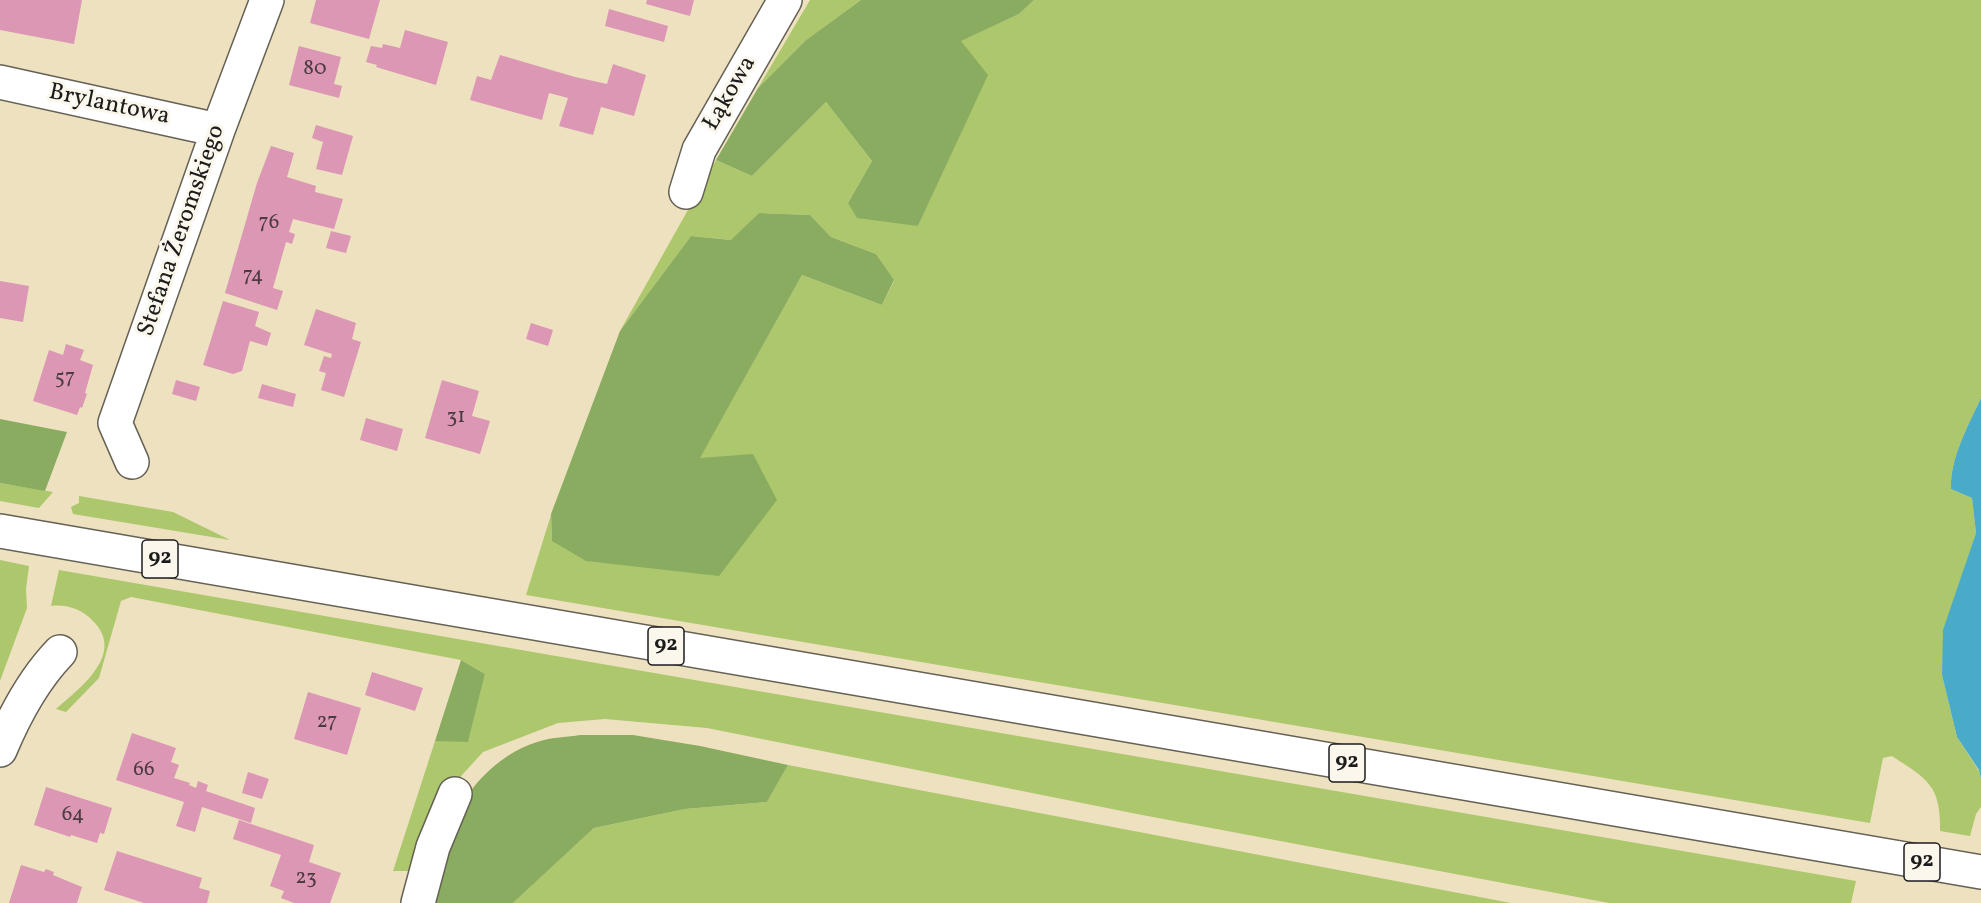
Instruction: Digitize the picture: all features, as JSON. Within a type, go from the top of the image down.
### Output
[{"type":"main road","name":"Stefana Żeromskiego","points":[[132,462],[116,423],[218,130],[267,0]]},
{"type":"main road","name":"Łąkowa","points":[[686,192],[699,150],[785,0]]},
{"type":"main road","name":"Brylantowa","points":[[0,82],[218,130]]},
{"type":"main road","name":"92","points":[[0,531],[1981,872]]},
{"type":"main road","points":[[0,750],[11,723],[34,684],[60,651]]},
{"type":"main road","points":[[418,903],[433,847],[455,794]]},
{"type":"green space","points":[[810,0],[861,0],[806,40],[758,88]]},
{"type":"green space","points":[[861,0],[1034,0],[1019,14],[961,41],[988,75],[918,226],[857,218],[848,203],[872,161],[826,102],[752,176],[716,160],[758,88],[806,40]]},
{"type":"green space","points":[[1034,0],[1981,0],[1981,398],[1957,454],[1951,477],[1951,489],[1972,498],[1976,533],[1944,630],[1942,675],[1957,737],[1979,771],[1981,779],[1981,807],[1976,814],[1970,836],[1940,831],[1938,803],[1930,785],[1892,756],[1883,758],[1870,823],[526,595],[551,515],[552,541],[699,459],[802,275],[882,305],[894,281],[876,254],[831,237],[810,215],[759,213],[732,240],[691,236],[620,331],[716,160],[752,176],[826,102],[872,161],[848,203],[918,226],[987,75],[960,41],[1019,14]]},
{"type":"green space","points":[[759,213],[810,215],[831,237],[876,254],[894,280],[882,305],[802,275],[700,458],[753,454],[777,500],[719,576],[586,561],[552,541],[551,514],[620,331],[691,236],[731,240]]},
{"type":"green space","points":[[0,419],[67,432],[45,491],[0,483]]},
{"type":"green space","points":[[0,483],[53,492],[39,508],[0,501]]},
{"type":"green space","points":[[79,496],[173,512],[230,540],[73,514],[71,507],[79,503]]},
{"type":"green space","points":[[0,560],[29,566],[26,589],[27,608],[0,681]]},
{"type":"green space","points":[[59,570],[1856,881],[1851,903],[1609,903],[1137,814],[707,728],[605,719],[558,723],[483,752],[462,775],[430,819],[410,871],[393,871],[435,741],[468,741],[485,674],[461,660],[131,597],[121,601],[99,678],[66,712],[56,709],[96,670],[105,646],[102,633],[84,613],[74,608],[51,606]]},
{"type":"green space","points":[[461,660],[485,674],[468,742],[435,741]]},
{"type":"green space","points":[[580,735],[633,735],[700,746],[788,765],[767,802],[685,809],[594,828],[513,903],[426,903],[447,833],[458,810],[477,783],[501,761],[529,745],[548,739]]},
{"type":"green space","points":[[788,765],[1511,903],[513,903],[594,828],[685,809],[767,802]]},
{"type":"water","points":[[1981,398],[1981,779],[1979,770],[1957,737],[1942,675],[1943,630],[1976,533],[1972,498],[1951,489],[1951,477],[1961,442]]},
{"type":"pier","points":[[1967,836],[1981,838],[1981,903],[1958,902],[1960,861]]},
{"type":"building","points":[[0,0],[82,0],[74,44],[0,30]]},
{"type":"building","points":[[316,0],[380,0],[369,39],[310,23]]},
{"type":"building","points":[[647,0],[694,0],[690,16],[646,4]]},
{"type":"building","points":[[609,9],[668,26],[664,42],[605,26]]},
{"type":"building","points":[[405,30],[448,42],[436,85],[366,62],[371,46],[382,48],[383,44],[400,48]]},
{"type":"building","points":[[299,46],[341,57],[334,84],[342,86],[339,98],[289,85]]},
{"type":"building","points":[[500,55],[607,84],[613,64],[646,75],[634,116],[601,107],[593,135],[559,126],[568,98],[549,93],[542,120],[470,100],[477,76],[491,80]]},
{"type":"building","points":[[316,125],[353,136],[342,175],[316,169],[323,142],[312,138]]},
{"type":"building","points":[[271,146],[294,153],[287,177],[316,186],[315,192],[343,199],[334,229],[293,219],[289,232],[295,234],[292,244],[286,242],[273,288],[283,291],[277,310],[225,293],[257,183]]},
{"type":"building","points":[[331,231],[351,236],[346,253],[326,248]]},
{"type":"building","points":[[0,281],[29,286],[23,322],[0,318]]},
{"type":"building","points":[[223,301],[259,312],[255,326],[271,333],[267,346],[250,341],[242,371],[233,374],[203,365]]},
{"type":"building","points":[[316,309],[356,323],[352,339],[361,342],[344,397],[321,390],[326,373],[319,371],[324,356],[331,358],[332,354],[304,345]]},
{"type":"building","points":[[531,323],[553,330],[548,346],[526,339]]},
{"type":"building","points":[[66,344],[84,350],[80,360],[93,365],[85,393],[87,394],[77,415],[33,401],[49,350],[63,355]]},
{"type":"building","points":[[176,380],[200,387],[196,401],[172,394]]},
{"type":"building","points":[[442,380],[479,391],[472,416],[490,421],[480,454],[425,438]]},
{"type":"building","points":[[262,384],[296,394],[293,407],[258,398]]},
{"type":"building","points":[[366,418],[403,429],[397,451],[360,440]]},
{"type":"building","points":[[372,672],[423,688],[415,711],[365,695]]},
{"type":"building","points":[[308,692],[361,708],[347,755],[294,739]]},
{"type":"building","points":[[132,733],[176,748],[171,762],[179,765],[174,778],[190,783],[189,785],[196,788],[198,781],[208,785],[206,791],[255,808],[251,823],[202,807],[195,832],[176,826],[184,802],[116,780]]},
{"type":"building","points":[[248,772],[269,779],[262,799],[242,793]]},
{"type":"building","points":[[46,787],[112,808],[104,834],[100,833],[97,843],[34,825]]},
{"type":"building","points":[[239,820],[314,845],[309,862],[341,873],[330,903],[294,903],[281,898],[284,891],[270,886],[281,855],[233,839]]},
{"type":"building","points":[[117,851],[202,878],[199,888],[210,891],[207,903],[144,903],[104,890]]},
{"type":"building","points":[[21,865],[44,872],[46,869],[54,872],[53,875],[82,887],[77,903],[9,903]]}]
